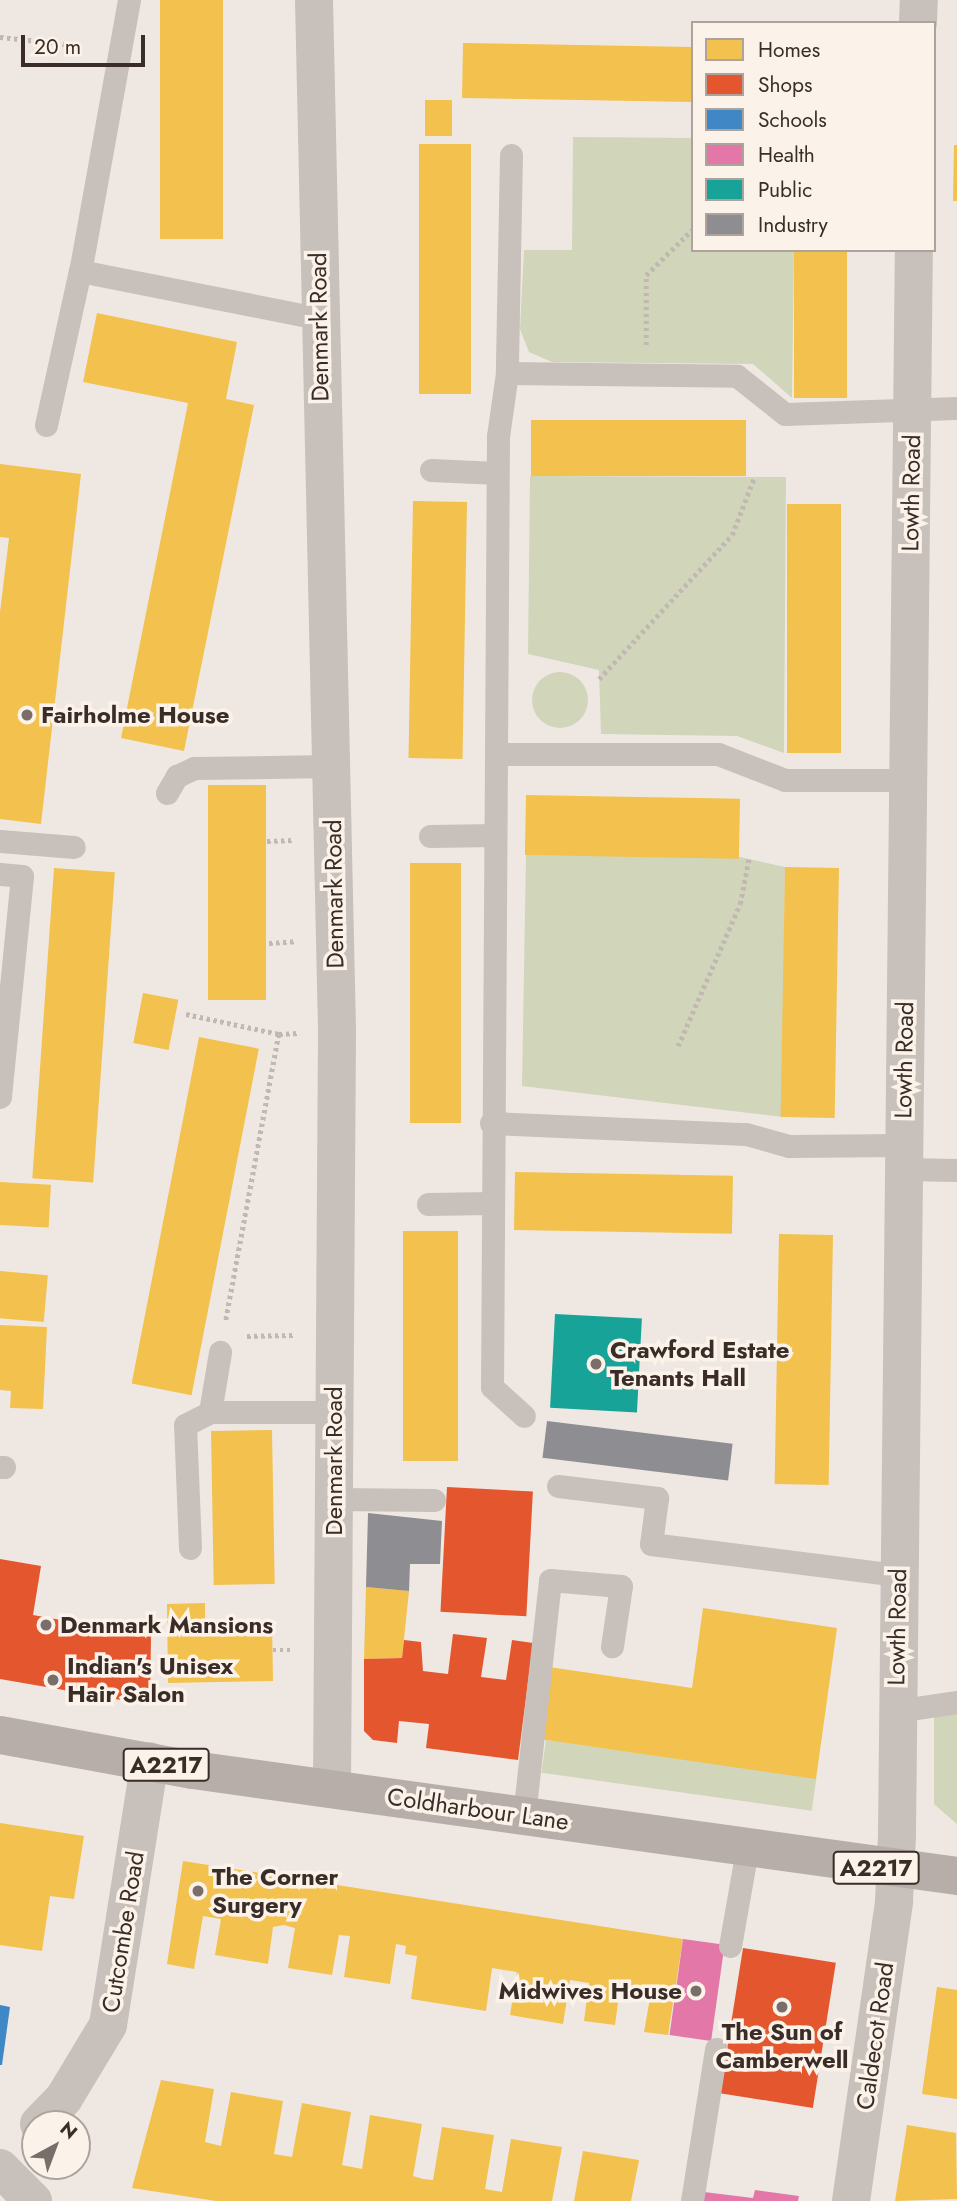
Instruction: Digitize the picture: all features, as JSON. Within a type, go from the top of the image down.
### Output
[{"type":"main road","name":"Coldharbour Lane","points":[[0,1735],[150,1761],[747,1850],[957,1876]]},
{"type":"street","name":"Denmark Road","points":[[314,0],[318,318],[331,766],[334,1336],[332,1788]]},
{"type":"street","points":[[918,21],[919,0]]},
{"type":"street","name":"Lowth Road","points":[[894,1870],[906,780],[915,252]]},
{"type":"street","name":"Cutcombe Road","points":[[52,2110],[64,2098],[108,2025],[150,1761]]},
{"type":"street","name":"Caldecot Road","points":[[851,2201],[894,1870]]},
{"type":"street","name":"Cutcombe Road","points":[[0,2154],[21,2138]]},
{"type":"street","points":[[0,2168],[33,2201]]},
{"type":"lane","points":[[46,425],[80,271],[129,0]]},
{"type":"lane","points":[[511,155],[507,373],[498,473],[491,1123],[492,1387],[524,1416]]},
{"type":"lane","points":[[80,271],[318,318]]},
{"type":"lane","points":[[507,373],[737,376],[785,414],[912,412],[957,408]]},
{"type":"lane","points":[[431,470],[498,473]]},
{"type":"lane","points":[[496,754],[718,754],[786,780],[906,780]]},
{"type":"lane","points":[[167,793],[177,776],[194,768],[331,766]]},
{"type":"lane","points":[[429,836],[495,835]]},
{"type":"lane","points":[[0,841],[74,847]]},
{"type":"lane","points":[[0,874],[22,876],[0,1097]]},
{"type":"lane","points":[[491,1123],[746,1134],[789,1146],[903,1157],[957,1171]]},
{"type":"lane","points":[[428,1204],[491,1203]]},
{"type":"lane","points":[[210,1412],[221,1345]]},
{"type":"lane","points":[[190,1548],[185,1424],[210,1412],[332,1412]]},
{"type":"lane","points":[[558,1486],[657,1498],[651,1544],[898,1576]]},
{"type":"lane","points":[[334,1499],[434,1500]]},
{"type":"lane","points":[[524,1816],[550,1580],[621,1586],[612,1646]]},
{"type":"lane","points":[[896,1712],[957,1702]]},
{"type":"lane","points":[[730,1946],[747,1850]]},
{"type":"lane","points":[[692,2201],[716,2049]]},
{"type":"path","points":[[0,37],[66,44]]},
{"type":"path","points":[[647,374],[646,275],[691,231]]},
{"type":"path","points":[[600,679],[732,535],[754,478]]},
{"type":"path","points":[[678,1046],[740,904],[749,858]]},
{"type":"path","points":[[186,1014],[279,1034],[221,1345],[334,1336]]},
{"type":"green space","points":[[573,137],[691,138],[691,252],[794,252],[792,398],[753,364],[552,362],[529,352],[520,329],[524,250],[572,250]]},
{"type":"green space","points":[[530,476],[786,477],[784,753],[737,736],[601,734],[599,670],[528,654]]},
{"type":"green space","points":[[560,672],[571,674],[580,680],[586,689],[586,711],[580,720],[571,726],[560,728],[549,726],[540,720],[534,711],[532,700],[534,689],[540,680],[549,674]]},
{"type":"green space","points":[[526,855],[740,857],[785,867],[783,1117],[522,1086]]},
{"type":"green space","points":[[957,1713],[957,1824],[934,1804],[934,1717]]},
{"type":"green space","points":[[546,1740],[816,1778],[812,1811],[541,1773]]},
{"type":"building: Homes","points":[[160,0],[223,0],[223,239],[160,239]]},
{"type":"building: Homes","points":[[463,43],[691,47],[691,102],[462,98]]},
{"type":"building: Homes","points":[[425,100],[452,100],[452,136],[425,136]]},
{"type":"building: Homes","points":[[419,144],[471,144],[471,394],[419,394]]},
{"type":"building: Homes","points":[[954,145],[957,145],[957,201],[953,201]]},
{"type":"building: Homes","points":[[794,252],[847,252],[847,398],[794,398]]},
{"type":"building: Homes","points":[[97,313],[237,342],[226,399],[254,405],[184,751],[121,738],[188,403],[83,382]]},
{"type":"building: Homes","points":[[531,420],[746,420],[746,476],[531,476]]},
{"type":"building: Homes","name":"Fairholme House","points":[[0,464],[81,474],[41,824],[0,819],[0,612],[9,538],[0,537]]},
{"type":"building: Homes","points":[[413,501],[467,502],[463,759],[409,758]]},
{"type":"building: Homes","points":[[787,504],[841,504],[841,753],[787,753]]},
{"type":"building: Homes","points":[[208,785],[266,785],[266,1000],[208,1000]]},
{"type":"building: Homes","points":[[526,795],[740,799],[739,859],[525,855]]},
{"type":"building: Homes","points":[[410,863],[461,863],[461,1123],[410,1123]]},
{"type":"building: Homes","points":[[785,867],[839,868],[835,1118],[781,1117]]},
{"type":"building: Homes","points":[[54,868],[115,872],[93,1182],[32,1178]]},
{"type":"building: Homes","points":[[143,993],[178,1000],[169,1050],[133,1043]]},
{"type":"building: Homes","points":[[199,1037],[259,1049],[192,1395],[132,1384]]},
{"type":"building: Homes","points":[[515,1172],[733,1176],[732,1234],[514,1230]]},
{"type":"building: Homes","points":[[0,1182],[51,1185],[49,1228],[0,1225]]},
{"type":"building: Homes","points":[[403,1231],[458,1231],[458,1461],[403,1461]]},
{"type":"building: Homes","points":[[779,1234],[833,1235],[829,1485],[775,1484]]},
{"type":"building: Homes","points":[[0,1271],[48,1275],[44,1322],[0,1318]]},
{"type":"building: Homes","points":[[0,1325],[47,1327],[43,1409],[10,1408],[11,1391],[0,1390]]},
{"type":"building: Homes","points":[[272,1430],[275,1584],[214,1585],[211,1431]]},
{"type":"building: Homes","points":[[366,1587],[409,1591],[402,1658],[364,1659]]},
{"type":"building: Homes","points":[[205,1603],[205,1625],[272,1624],[273,1681],[168,1683],[167,1604]]},
{"type":"building: Homes","points":[[703,1608],[837,1628],[816,1779],[539,1739],[549,1667],[692,1688]]},
{"type":"building: Homes","points":[[0,1823],[84,1836],[74,1899],[50,1896],[42,1951],[0,1945]]},
{"type":"building: Homes","points":[[183,1861],[683,1939],[668,2035],[644,2032],[651,1992],[620,1988],[615,2025],[584,2021],[589,1983],[570,1980],[563,2024],[510,2015],[517,1972],[492,1968],[486,2011],[411,1999],[417,1956],[405,1954],[406,1946],[396,1944],[390,1984],[344,1977],[350,1936],[339,1935],[332,1975],[288,1968],[295,1928],[284,1925],[273,1927],[268,1964],[215,1955],[221,1919],[203,1916],[194,1969],[167,1964]]},
{"type":"building: Homes","points":[[937,1987],[957,1990],[957,2099],[922,2094]]},
{"type":"building: Homes","points":[[161,2080],[214,2089],[205,2142],[221,2146],[231,2092],[283,2101],[274,2154],[292,2157],[302,2103],[351,2112],[342,2165],[362,2169],[370,2115],[422,2124],[413,2176],[423,2179],[433,2180],[442,2127],[494,2135],[485,2189],[502,2192],[511,2139],[562,2147],[552,2201],[216,2201],[132,2188]]},
{"type":"building: Homes","points":[[907,2125],[956,2133],[957,2199],[895,2201]]},
{"type":"building: Homes","points":[[583,2151],[639,2160],[631,2201],[574,2201]]},
{"type":"building: Shops","points":[[447,1487],[533,1492],[526,1616],[440,1612]]},
{"type":"building: Shops","name":"Denmark Mansions","points":[[0,1559],[41,1566],[33,1615],[151,1636],[150,1705],[0,1679]]},
{"type":"building: Shops","points":[[453,1634],[487,1638],[481,1677],[506,1680],[512,1640],[533,1643],[518,1760],[426,1748],[429,1724],[399,1721],[397,1743],[373,1740],[364,1731],[364,1659],[402,1658],[404,1640],[421,1642],[423,1671],[448,1674]]},
{"type":"building: Shops","name":"The Sun of Camberwell","points":[[743,1948],[836,1963],[813,2108],[720,2093]]},
{"type":"building: Schools","points":[[0,2005],[10,2007],[2,2065],[0,2065]]},
{"type":"building: Health","name":"Midwives House","points":[[683,1939],[725,1945],[711,2041],[670,2035]]},
{"type":"building: Health","points":[[755,2190],[799,2196],[798,2201],[703,2201],[704,2192],[753,2198]]},
{"type":"building: Public","name":"Crawford Estate Tenants Hall","points":[[555,1314],[642,1319],[637,1412],[550,1408]]},
{"type":"building: Industry","points":[[547,1421],[733,1444],[728,1481],[542,1458]]},
{"type":"building: Industry","points":[[368,1513],[442,1521],[440,1564],[410,1564],[409,1591],[366,1587]]},
{"type":"place","name":"Fairholme House","points":[[27,715]]},
{"type":"place","name":"Crawford Estate Tenants Hall","points":[[596,1364]]},
{"type":"place","name":"Denmark Mansions","points":[[46,1625]]},
{"type":"place","name":"Indian's Unisex Hair Salon","points":[[53,1680]]},
{"type":"place","name":"The Corner Surgery","points":[[198,1891]]},
{"type":"place","name":"Midwives House","points":[[696,1991]]},
{"type":"place","name":"The Sun of Camberwell","points":[[782,2007]]}]
